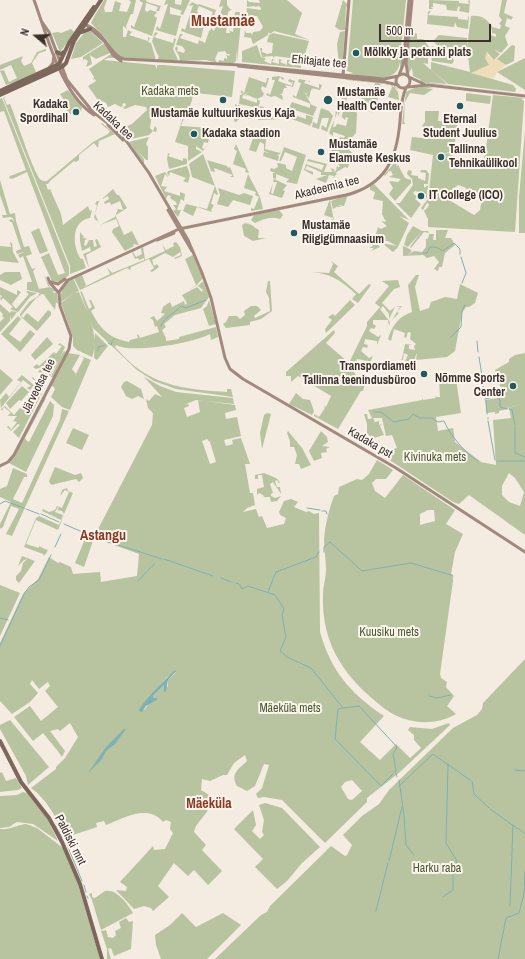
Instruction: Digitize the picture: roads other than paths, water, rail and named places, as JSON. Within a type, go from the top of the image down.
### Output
[{"type":"main road","name":"Kadaka tee","points":[[34,0],[42,22],[49,32],[69,88],[85,106],[116,130],[126,142],[151,178],[180,229],[188,240],[189,246]]},
{"type":"main road","points":[[67,80],[60,66],[68,45],[84,25],[100,0]]},
{"type":"main road","points":[[346,0],[350,9]]},
{"type":"main road","points":[[343,76],[350,9],[349,0]]},
{"type":"main road","points":[[410,0],[403,65],[396,80],[398,86],[407,87],[428,85],[525,96]]},
{"type":"main road","points":[[407,87],[410,82],[406,63],[410,0]]},
{"type":"main road","points":[[80,33],[91,28],[90,16]]},
{"type":"main road","points":[[0,91],[47,70],[60,66],[84,25]]},
{"type":"main road","name":"Ehitajate tee","points":[[84,25],[91,28],[105,42],[112,54],[123,61],[238,66],[366,78],[390,79],[399,76]]},
{"type":"main road","points":[[0,95],[53,72],[60,66],[66,56],[68,45]]},
{"type":"main road","points":[[47,70],[53,63],[56,53],[61,54],[66,50]]},
{"type":"main road","name":"Kadaka tee","points":[[60,66],[67,80],[85,106]]},
{"type":"main road","points":[[344,69],[351,76]]},
{"type":"main road","points":[[399,76],[403,74],[428,85]]},
{"type":"main road","name":"Ehitajate tee","points":[[343,76],[366,78],[398,86]]},
{"type":"main road","name":"Akadeemia tee","points":[[398,86],[402,96]]},
{"type":"main road","name":"Akadeemia tee","points":[[59,290],[64,281],[180,229],[346,195],[364,189],[382,174],[393,160],[398,142],[402,96],[407,87]]},
{"type":"main road","points":[[171,233],[175,228],[176,222],[183,226],[190,227],[186,233],[188,240]]},
{"type":"main road","name":"Kadaka tee","points":[[180,229],[182,236],[192,251],[202,273],[211,298],[226,363]]},
{"type":"main road","points":[[171,233],[176,233],[182,236]]},
{"type":"main road","name":"Akadeemia tee","points":[[59,290],[68,280],[78,274]]},
{"type":"main road","points":[[48,278],[50,283],[59,290]]},
{"type":"main road","points":[[51,282],[58,284],[64,281]]},
{"type":"main road","name":"Järveotsa tee","points":[[0,466],[8,462],[14,455],[70,349],[71,336],[58,301],[59,290]]},
{"type":"main road","name":"Kadaka pst","points":[[226,363],[235,374],[244,380],[396,468],[525,552]]},
{"type":"main road","name":"Paldiski mnt","points":[[0,741],[21,782],[49,818],[62,842],[80,884],[102,959]]},
{"type":"water","points":[[175,670],[176,671],[168,680],[166,691],[164,692],[164,685],[153,696],[153,698],[157,698],[157,700],[146,706],[142,712],[139,711],[149,697]]},
{"type":"water","points":[[124,729],[126,729],[115,744],[106,751],[102,759],[88,773],[106,747]]},
{"type":"waterway","points":[[423,253],[427,253],[430,247],[436,247],[443,251],[454,243],[460,249],[460,254]]},
{"type":"waterway","points":[[461,257],[466,273],[462,283]]},
{"type":"waterway","points":[[161,326],[164,320],[181,306],[186,308],[206,300]]},
{"type":"waterway","points":[[451,337],[461,327],[462,311],[465,305]]},
{"type":"waterway","points":[[477,341],[478,352]]},
{"type":"waterway","points":[[108,343],[111,345],[112,342]]},
{"type":"waterway","points":[[98,351],[98,347],[105,345]]},
{"type":"waterway","points":[[479,357],[482,376]]},
{"type":"waterway","points":[[482,380],[483,384]]},
{"type":"waterway","points":[[484,391],[485,396]]},
{"type":"waterway","points":[[485,399],[498,396],[500,407],[507,409]]},
{"type":"waterway","points":[[486,400],[487,414]]},
{"type":"waterway","points":[[509,409],[512,410],[515,425]]},
{"type":"waterway","points":[[374,412],[381,412],[394,422],[409,419],[413,414],[420,418],[432,418],[438,422],[444,421],[458,443],[478,461]]},
{"type":"waterway","points":[[488,421],[495,460]]},
{"type":"waterway","points":[[515,427],[515,453],[525,457]]},
{"type":"waterway","points":[[497,461],[525,461]]},
{"type":"waterway","points":[[0,504],[5,501],[24,508]]},
{"type":"waterway","points":[[307,508],[320,510]]},
{"type":"waterway","points":[[26,509],[39,514]]},
{"type":"waterway","points":[[322,511],[326,511],[327,514]]},
{"type":"waterway","points":[[41,514],[59,522]]},
{"type":"waterway","points":[[64,524],[96,538],[162,559]]},
{"type":"waterway","points":[[55,547],[61,534]]},
{"type":"waterway","points":[[324,552],[324,547],[330,542],[362,571],[411,563],[451,575]]},
{"type":"waterway","points":[[268,592],[276,572],[316,557],[319,552]]},
{"type":"waterway","points":[[0,646],[24,594],[29,587],[39,580],[51,555]]},
{"type":"waterway","points":[[164,559],[213,576]]},
{"type":"waterway","points":[[138,581],[151,567]]},
{"type":"waterway","points":[[221,578],[231,582]]},
{"type":"waterway","points":[[240,585],[242,589],[248,586],[275,595],[284,609],[282,615],[286,637],[280,651],[287,657],[311,668],[343,708],[359,706],[397,747],[393,754],[396,771],[394,772]]},
{"type":"waterway","points":[[0,618],[8,620]]},
{"type":"waterway","points":[[429,696],[437,698],[451,695]]},
{"type":"waterway","points":[[342,708],[338,709],[335,739],[381,786],[393,774]]},
{"type":"waterway","points":[[399,786],[433,754],[470,780]]},
{"type":"waterway","points":[[443,897],[453,890],[453,870],[457,861],[446,843],[448,764]]},
{"type":"waterway","points":[[515,770],[525,771]]},
{"type":"waterway","points":[[396,773],[397,777]]},
{"type":"waterway","points":[[399,780],[404,815],[406,845],[414,855]]},
{"type":"waterway","points":[[472,781],[474,794],[489,808]]},
{"type":"waterway","points":[[389,861],[402,807]]},
{"type":"waterway","points":[[490,809],[518,829]]},
{"type":"waterway","points":[[55,825],[62,837]]},
{"type":"waterway","points":[[510,906],[513,825]]},
{"type":"waterway","points":[[519,829],[525,834]]},
{"type":"waterway","points":[[66,842],[82,881]]},
{"type":"waterway","points":[[376,911],[388,863]]},
{"type":"waterway","points":[[498,959],[506,918],[519,913],[524,893],[525,871]]},
{"type":"waterway","points":[[84,885],[86,892]]},
{"type":"place","name":"Mölkky ja petanki plats","points":[[356,53]]},
{"type":"place","name":"Mustamäe kultuurikeskus Kaja","points":[[223,100]]},
{"type":"place","name":"Mustamäe Health Center","points":[[328,100]]},
{"type":"place","name":"Eternal Student Juulius","points":[[460,106]]},
{"type":"place","name":"Kadaka Spordihall","points":[[76,112]]},
{"type":"place","name":"Kadaka staadion","points":[[194,134]]},
{"type":"place","name":"Mustamäe Elamuste Keskus","points":[[321,152]]},
{"type":"place","name":"Tallinna Tehnikaülikool","points":[[441,157]]},
{"type":"place","name":"IT College (ICO)","points":[[421,196]]},
{"type":"place","name":"Mustamäe Riigigümnaasium","points":[[294,233]]},
{"type":"place","name":"Transpordiameti Tallinna teenindusbüroo","points":[[424,374]]},
{"type":"place","name":"Nõmme Sports Center","points":[[513,386]]},
{"type":"district","name":"Mustamäe","points":[[223,22]]},
{"type":"district","name":"Astangu","points":[[103,536]]},
{"type":"district","name":"Mäeküla","points":[[209,804]]},
{"type":"park label","name":"Kadaka mets","points":[[170,92]]},
{"type":"park label","name":"Kivinuka mets","points":[[435,458]]},
{"type":"park label","name":"Kuusiku mets","points":[[389,633]]},
{"type":"park label","name":"Mäeküla mets","points":[[290,709]]},
{"type":"park label","name":"Harku raba","points":[[437,869]]}]
